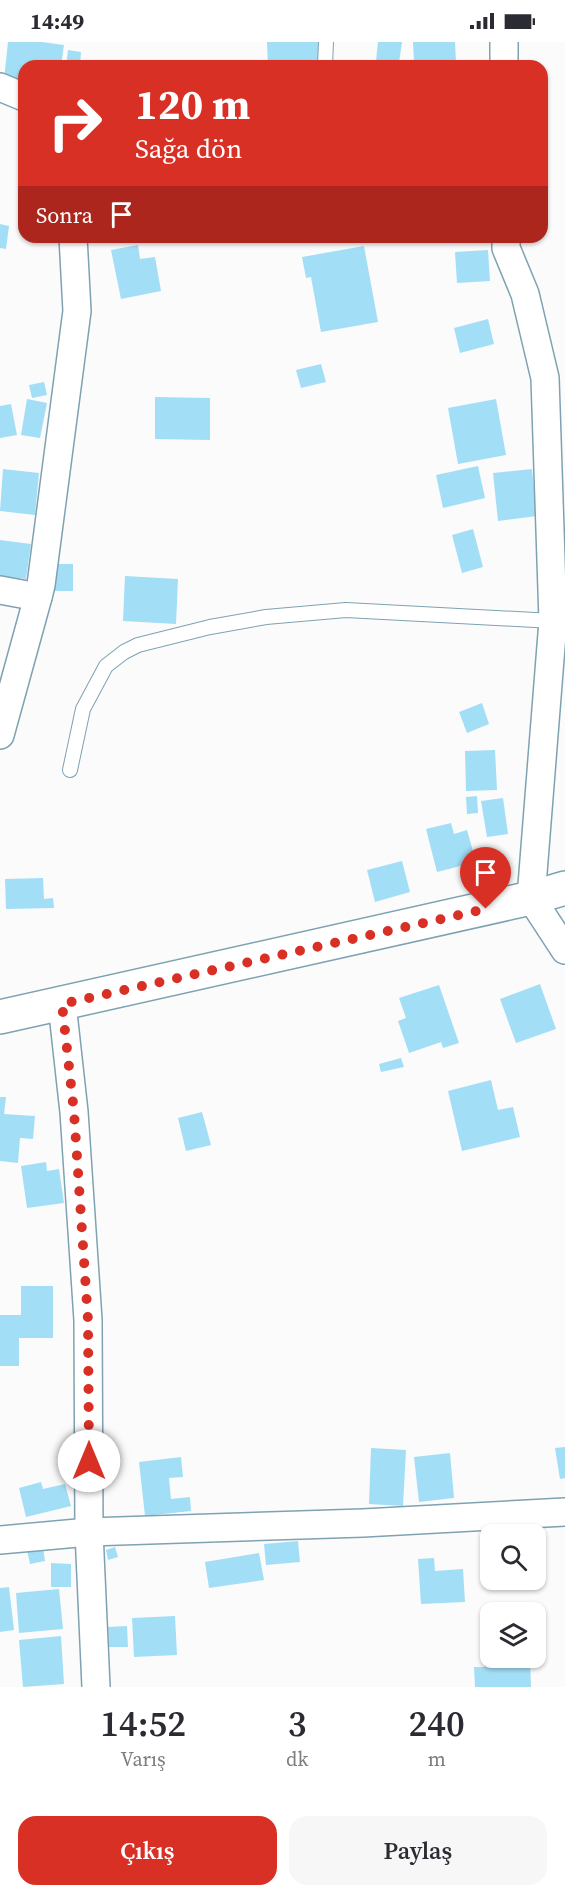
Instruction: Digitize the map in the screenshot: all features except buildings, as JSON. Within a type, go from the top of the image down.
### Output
[{"type":"street","points":[[504,42],[504,60]]},
{"type":"street","points":[[0,87],[18,94]]},
{"type":"street","points":[[0,735],[38,597],[53,509],[77,311],[73,243]]},
{"type":"street","points":[[502,243],[525,294],[555,377],[559,620],[531,898],[565,950]]},
{"type":"street","points":[[0,590],[38,597]]},
{"type":"street","points":[[0,1017],[531,898],[565,888]]},
{"type":"street","points":[[62,1004],[74,1112],[88,1320],[89,1532],[96,1687]]},
{"type":"street","points":[[0,1540],[89,1532],[363,1523],[565,1512]]},
{"type":"lane","points":[[325,60],[326,42]]},
{"type":"lane","points":[[70,770],[83,709],[106,666],[124,652],[138,645],[210,627],[266,617],[346,610],[559,620]]},
{"type":"route","points":[[89,1461],[88,1320],[74,1112],[62,1004],[486,909]]}]
